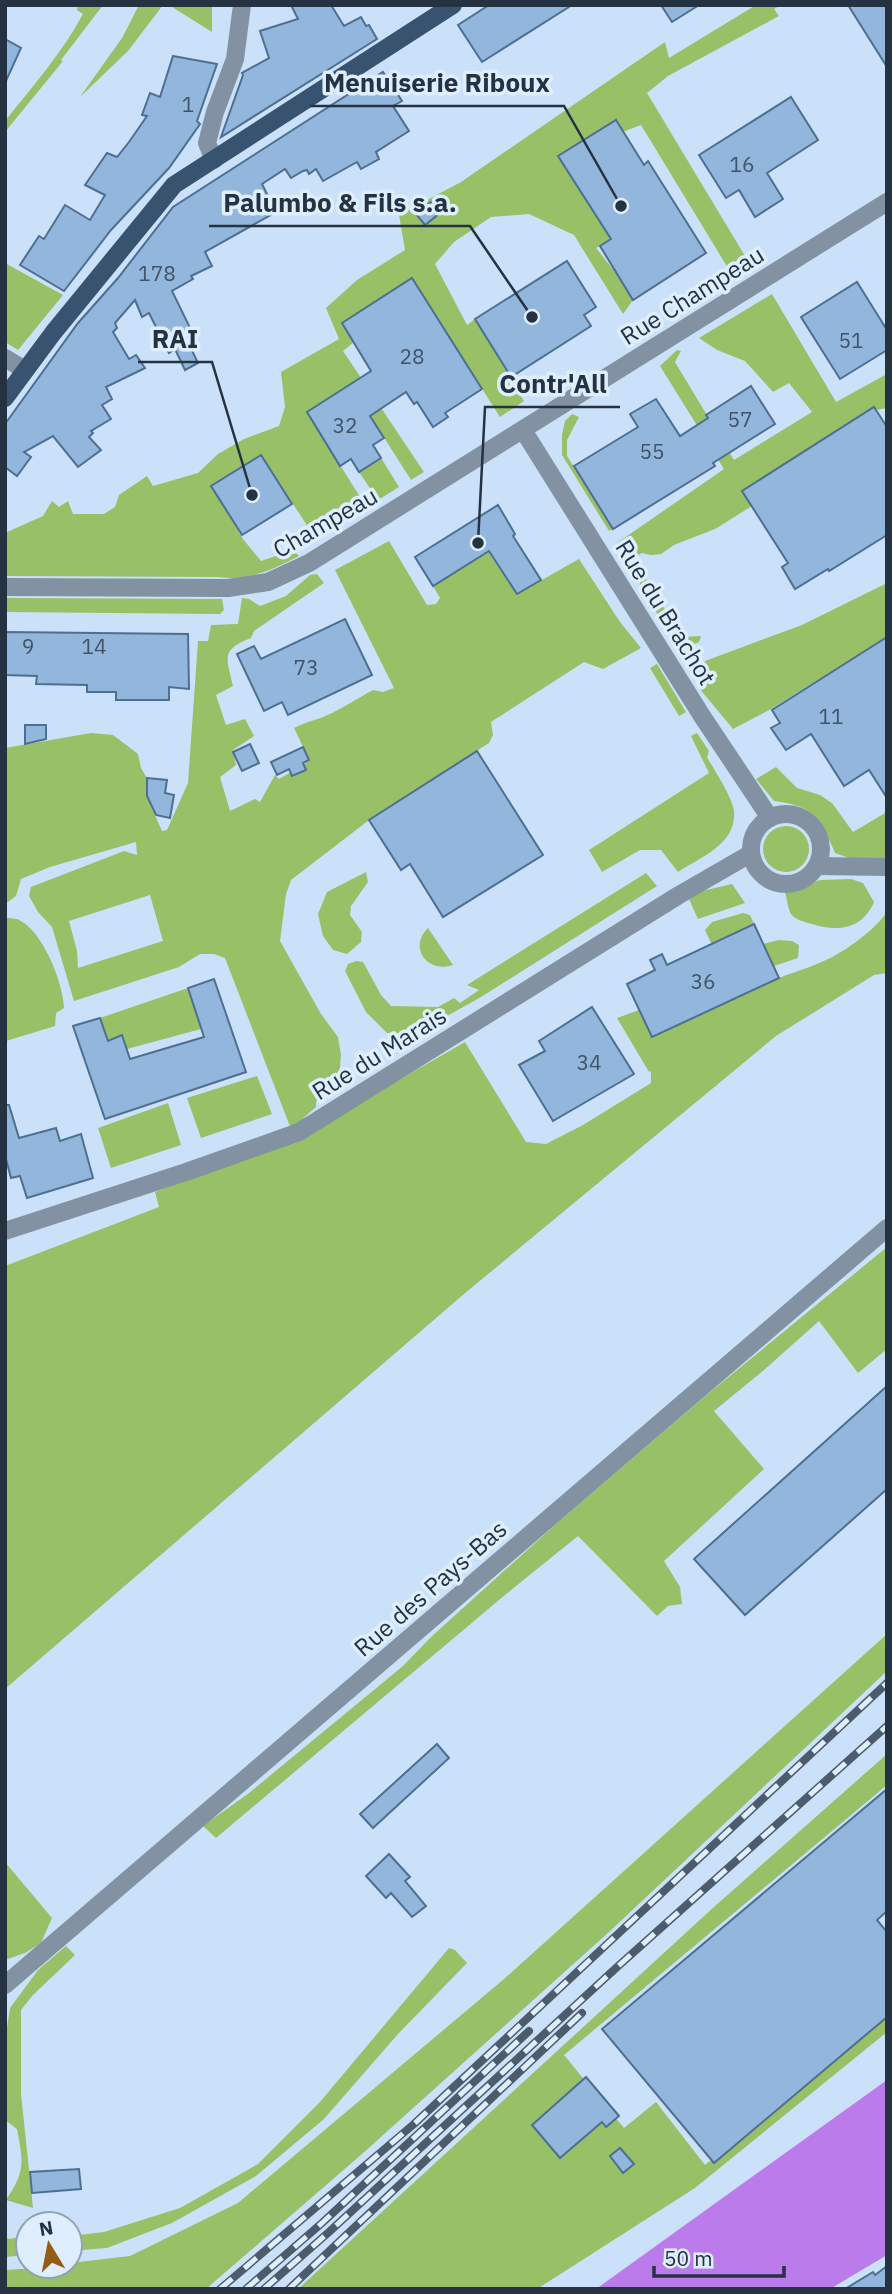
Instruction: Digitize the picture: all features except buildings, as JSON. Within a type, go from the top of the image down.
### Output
[{"type":"main road","points":[[5,398],[53,333],[174,185],[453,5]]},
{"type":"street","points":[[214,160],[207,143],[215,112],[235,59],[242,5]]},
{"type":"street","name":"Rue Champeau","points":[[523,430],[887,202]]},
{"type":"street","points":[[5,358],[25,370]]},
{"type":"street","name":"Champeau","points":[[5,587],[228,588],[268,582],[309,563],[523,430]]},
{"type":"street","name":"Rue du Brachot","points":[[523,430],[702,716],[770,818]]},
{"type":"street","points":[[789,814],[808,821],[815,828],[822,847],[818,866],[803,881],[782,885],[763,877],[756,868],[750,855],[756,831],[770,818],[789,814]]},
{"type":"street","name":"Rue du Marais","points":[[5,1231],[299,1132],[679,895],[750,855]]},
{"type":"street","points":[[818,866],[887,867]]},
{"type":"street","name":"Rue des Pays-Bas","points":[[5,1985],[887,1228]]},
{"type":"green space","points":[[78,5],[103,5],[61,60],[63,61],[5,132],[5,121],[75,28],[83,14],[77,10]]},
{"type":"green space","points":[[139,5],[163,5],[128,51],[80,97],[122,38]]},
{"type":"green space","points":[[169,5],[212,5],[212,32]]},
{"type":"green space","points":[[756,5],[781,5],[774,9],[779,16],[668,76],[647,93],[748,261],[731,273],[641,125],[559,156],[611,239],[596,248],[633,300],[623,314],[574,235],[529,214],[491,217],[454,242],[435,264],[467,325],[475,319],[524,401],[500,417],[412,279],[342,323],[354,342],[343,351],[424,472],[411,480],[350,384],[307,412],[365,505],[306,543],[303,539],[312,533],[263,458],[214,489],[243,539],[261,561],[293,550],[299,556],[270,570],[240,578],[5,576],[5,533],[43,516],[52,501],[59,507],[68,501],[73,514],[104,514],[115,507],[119,495],[147,476],[153,486],[198,473],[218,454],[244,439],[279,426],[285,407],[281,372],[339,339],[326,308],[357,280],[405,250],[399,215],[461,182],[665,42],[669,58]]},
{"type":"green space","points":[[5,263],[63,295],[18,350],[5,342]]},
{"type":"green space","points":[[772,294],[836,402],[887,374],[887,408],[876,410],[874,407],[743,490],[752,506],[715,529],[674,545],[661,554],[642,553],[633,558],[682,637],[701,636],[699,642],[687,647],[672,640],[617,543],[724,469],[660,366],[677,350],[681,351],[675,362],[734,460],[812,412],[789,383],[773,392],[745,361],[717,350],[699,338]]},
{"type":"green space","points":[[572,414],[579,417],[567,440],[567,456],[613,529],[609,531],[562,455],[565,421]]},
{"type":"green space","points":[[381,458],[399,487],[378,500],[359,472]]},
{"type":"green space","points":[[389,541],[427,605],[436,604],[440,598],[433,586],[489,551],[517,594],[579,559],[620,622],[641,648],[603,669],[584,662],[491,722],[493,735],[489,743],[369,820],[291,880],[286,894],[280,941],[321,1014],[338,1037],[341,1055],[339,1078],[316,1102],[316,1107],[291,1129],[225,958],[214,954],[200,954],[179,967],[74,1001],[52,927],[38,912],[29,896],[31,887],[124,851],[137,855],[136,842],[50,867],[21,879],[16,896],[5,904],[5,748],[91,733],[113,735],[138,754],[141,768],[150,783],[147,797],[162,831],[167,830],[188,783],[198,641],[208,641],[211,625],[238,624],[242,598],[260,606],[286,596],[310,575],[317,574],[324,583],[254,631],[251,638],[230,651],[228,661],[233,686],[216,695],[226,725],[245,719],[254,736],[233,750],[236,765],[220,777],[230,811],[255,799],[260,802],[275,775],[279,779],[310,761],[294,728],[327,715],[373,690],[383,692],[394,688],[335,570]],"holes":[[[150,895],[163,941],[78,968],[77,951],[69,921]]]},
{"type":"green space","points":[[887,583],[887,637],[771,709],[733,729],[699,688],[696,674],[705,661],[802,625]]},
{"type":"green space","points":[[5,598],[222,599],[224,610],[220,614],[5,612]]},
{"type":"green space","points":[[657,664],[686,712],[679,716],[650,668]]},
{"type":"green space","points":[[697,733],[709,751],[707,757],[733,805],[733,822],[724,841],[707,855],[678,872],[661,850],[640,850],[602,872],[589,850],[709,773],[691,736]]},
{"type":"green space","points":[[776,767],[797,788],[820,795],[832,803],[853,832],[887,812],[887,859],[849,858],[835,853],[825,830],[814,815],[798,806],[774,801],[756,779]]},
{"type":"green space","points":[[786,826],[802,833],[809,849],[802,865],[786,872],[770,865],[763,849],[770,833]]},
{"type":"green space","points":[[366,872],[368,882],[351,906],[350,915],[362,932],[361,942],[347,954],[333,950],[323,936],[318,914],[327,892]]},
{"type":"green space","points":[[646,873],[657,886],[481,997],[438,1021],[439,1016],[416,1031],[387,1033],[366,1012],[345,971],[348,964],[363,962],[381,995],[391,1006],[438,1007],[454,998],[460,1003],[479,990],[467,985]]},
{"type":"green space","points":[[851,879],[863,883],[874,902],[856,923],[831,928],[803,922],[791,914],[785,892],[820,880]]},
{"type":"green space","points":[[732,884],[745,903],[698,919],[689,899],[693,893]]},
{"type":"green space","points":[[887,911],[887,973],[874,975],[776,1036],[464,1294],[5,1689],[5,1266],[159,1207],[155,1192],[294,1140],[465,1042],[526,1142],[546,1144],[583,1125],[651,1083],[651,1071],[649,1072],[617,1018],[639,1010],[652,1037],[747,992],[832,957],[866,934]]},
{"type":"green space","points":[[743,913],[750,915],[754,924],[712,945],[705,930],[712,922]]},
{"type":"green space","points":[[5,918],[19,920],[37,937],[56,973],[64,1008],[56,1013],[55,1026],[6,1041]]},
{"type":"green space","points":[[428,928],[453,965],[435,966],[423,957],[420,943]]},
{"type":"green space","points":[[779,940],[792,941],[799,945],[798,958],[774,966],[763,944]]},
{"type":"green space","points":[[188,988],[201,1029],[127,1049],[121,1036],[108,1040],[100,1018]]},
{"type":"green space","points":[[257,1076],[272,1114],[201,1138],[187,1098]]},
{"type":"green space","points":[[168,1103],[181,1145],[111,1168],[98,1128]]},
{"type":"green space","points":[[887,1247],[887,1349],[858,1373],[819,1321],[714,1411],[764,1469],[664,1561],[680,1587],[682,1604],[668,1606],[657,1616],[578,1536],[216,1838],[203,1826],[249,1793],[403,1666],[431,1637],[556,1524],[709,1393]]},
{"type":"green space","points":[[887,1634],[887,1671],[609,1932],[362,2154],[206,2289],[5,2289],[5,2270],[14,2269],[14,2280],[84,2280],[84,2261],[130,2256],[238,2203],[504,1979]]},
{"type":"green space","points":[[887,1754],[887,1785],[564,2055],[624,2128],[656,2102],[705,2165],[887,2014],[887,2032],[695,2188],[537,2289],[298,2289],[715,1906]]},
{"type":"green space","points":[[5,1862],[52,1918],[41,1943],[25,1953],[5,1960]]},
{"type":"green space","points":[[66,1946],[75,1955],[21,2010],[21,2094],[33,2208],[6,2200],[20,2173],[21,2158],[17,2129],[5,2120],[5,2041],[10,2008],[38,1970]]},
{"type":"green space","points":[[449,1948],[455,1950],[467,1963],[398,2034],[324,2119],[256,2176],[172,2223],[107,2248],[84,2250],[84,2234],[104,2232],[180,2208],[258,2164],[320,2102]]},
{"type":"green space","points":[[14,2238],[14,2256],[5,2257],[5,2239]]},
{"type":"shaded area","points":[[887,2080],[887,2255],[830,2289],[596,2289]]},
{"type":"railway","points":[[220,2289],[414,2124],[887,1683]]},
{"type":"railway","points":[[264,2289],[616,1968],[887,1726]]},
{"type":"railway","points":[[289,2289],[582,2013]]},
{"type":"railway","points":[[246,2289],[322,2223],[529,2031]]},
{"type":"place","name":"Menuiserie Riboux","points":[[621,206]]},
{"type":"place","name":"Palumbo & Fils s.a.","points":[[532,317]]},
{"type":"place","name":"RAI","points":[[252,495]]},
{"type":"place","name":"Contr'All","points":[[478,543]]}]
